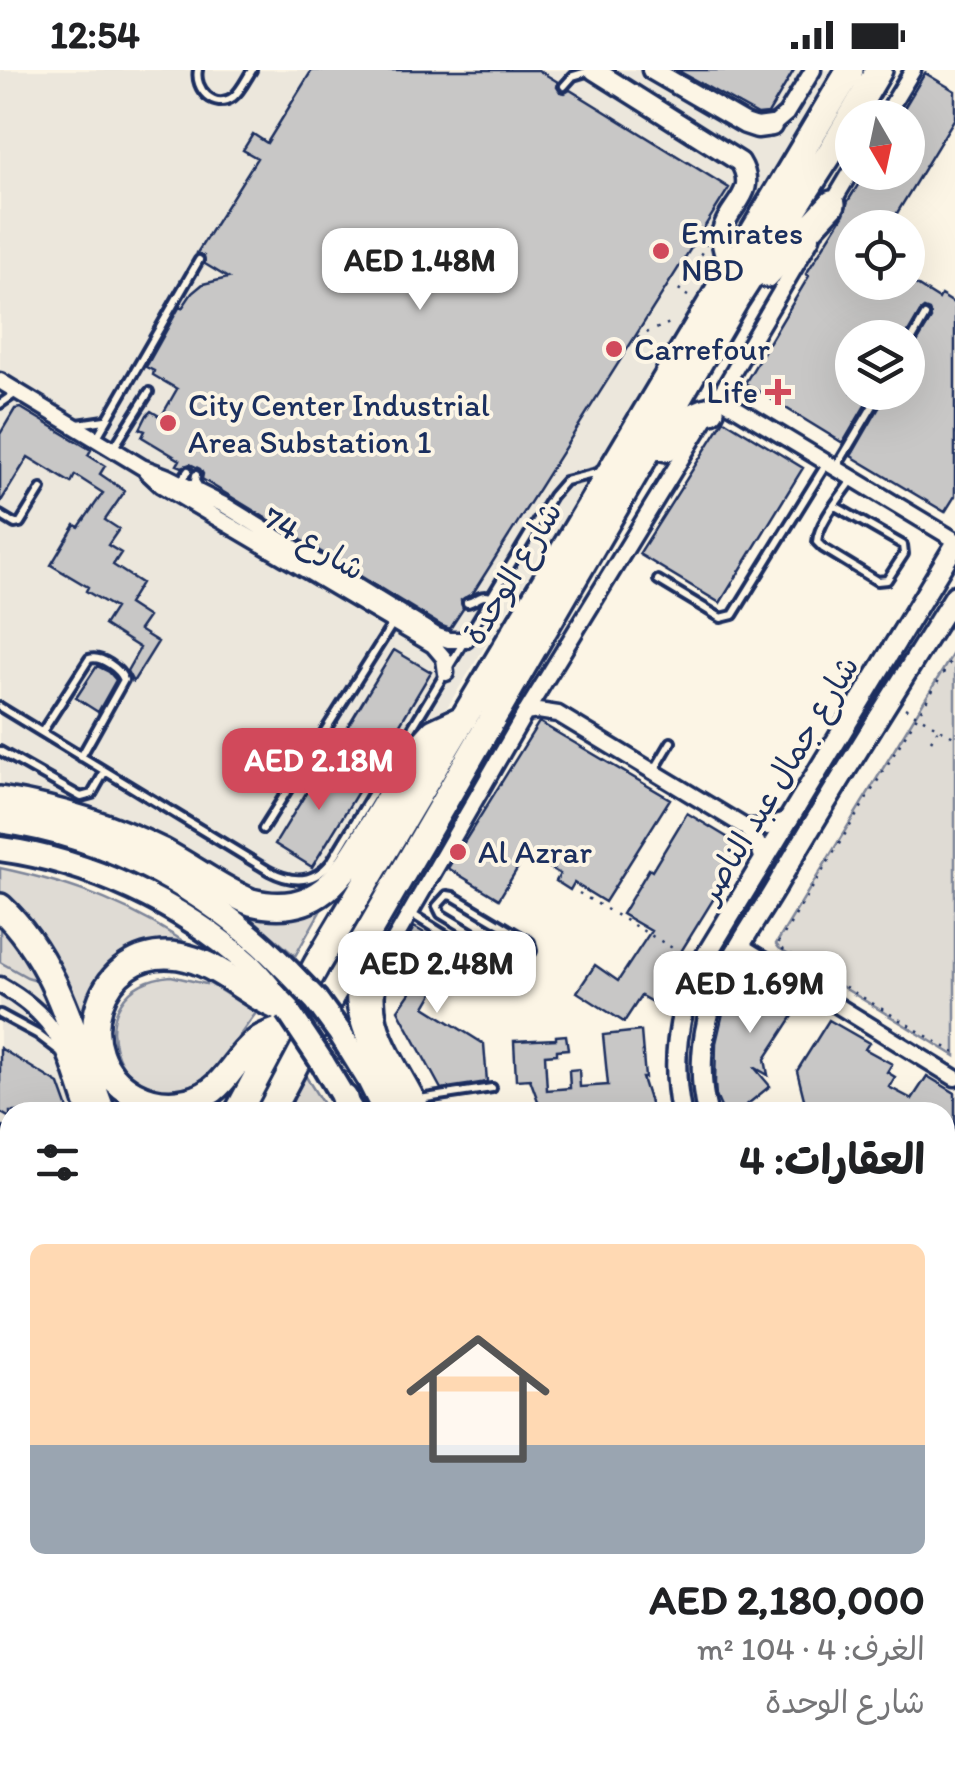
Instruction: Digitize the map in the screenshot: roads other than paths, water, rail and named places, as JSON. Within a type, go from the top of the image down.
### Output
[{"type":"highway","name":"شارع الوحدة","points":[[243,1102],[284,1021],[464,718],[736,300],[879,70]]},
{"type":"highway","name":"شارع الوحدة","points":[[275,1102],[623,474],[730,272],[849,71]]},
{"type":"highway","points":[[736,300],[770,271],[832,204]]},
{"type":"highway","points":[[623,474],[664,450],[684,424],[714,404]]},
{"type":"highway","points":[[0,800],[113,830],[166,854],[251,902],[265,906],[294,905],[320,894],[342,875],[425,742],[434,732],[464,718]]},
{"type":"highway","points":[[406,867],[404,892],[366,966],[360,990],[369,1037],[413,1102]]},
{"type":"highway","points":[[0,906],[25,933],[44,963],[98,1102]]},
{"type":"highway","points":[[158,1102],[147,1100],[118,1082],[100,1056],[95,1025],[104,994],[116,976],[145,959],[167,955],[189,958],[227,975],[284,1021],[256,1042],[211,1091],[180,1102]]},
{"type":"main road","points":[[0,821],[84,841],[151,869],[242,927],[316,1000],[380,1102]]},
{"type":"main road","points":[[0,849],[82,870],[152,899],[186,918],[264,981],[284,1021],[322,1062],[345,1102]]},
{"type":"street","points":[[594,70],[735,158],[744,169],[744,194],[721,236],[730,272]]},
{"type":"street","points":[[655,72],[756,128],[772,126],[782,118],[813,70]]},
{"type":"street","points":[[895,100],[913,70]]},
{"type":"street","points":[[636,96],[665,104],[672,100],[672,88],[655,72]]},
{"type":"street","points":[[414,1102],[376,1014],[374,995],[384,958],[525,713],[840,190]]},
{"type":"street","name":"شارع 74","points":[[0,381],[142,467],[155,480],[184,480],[437,648],[444,658],[446,673]]},
{"type":"street","points":[[714,404],[832,465],[955,542]]},
{"type":"street","name":"شارع 74","points":[[184,480],[420,619],[444,639],[466,640]]},
{"type":"street","name":"شارع جمال عبد الناصر","points":[[679,1102],[676,1042],[687,994],[700,964],[955,542]]},
{"type":"street","name":"شارع جمال عبد الناصر","points":[[706,1102],[702,1050],[718,989],[792,859],[955,595]]},
{"type":"street","points":[[864,744],[856,742],[852,734],[880,684],[879,668]]},
{"type":"street","points":[[543,684],[558,714]]},
{"type":"street","points":[[525,713],[558,714],[654,770],[746,827],[763,860]]},
{"type":"street","points":[[792,859],[789,848],[813,804],[806,796],[800,798]]},
{"type":"street","points":[[746,827],[767,828],[787,819]]},
{"type":"street","points":[[741,946],[955,1078]]},
{"type":"street","points":[[0,986],[25,999],[46,1019],[66,1056],[82,1102]]},
{"type":"lane","points":[[198,70],[201,91],[216,100],[234,96],[252,70]]},
{"type":"lane","points":[[564,86],[573,76],[594,70]]},
{"type":"lane","points":[[96,439],[199,260]]},
{"type":"lane","points":[[923,320],[925,316]]},
{"type":"lane","points":[[0,404],[18,392]]},
{"type":"lane","points":[[113,450],[149,392]]},
{"type":"lane","points":[[658,580],[718,616],[733,616],[868,410]]},
{"type":"lane","points":[[70,424],[106,420]]},
{"type":"lane","points":[[0,707],[269,872],[288,880],[309,879],[331,862],[560,486],[564,481],[623,474]]},
{"type":"lane","points":[[835,506],[903,545],[904,554],[887,580],[877,581],[819,546],[817,533],[835,506],[854,478]]},
{"type":"lane","points":[[0,515],[20,523],[42,490]]},
{"type":"lane","points":[[467,603],[480,596],[490,597]]},
{"type":"lane","points":[[263,828],[394,622]]},
{"type":"lane","points":[[42,732],[89,659],[99,658],[122,673],[124,680],[82,757]]},
{"type":"lane","points":[[654,770],[671,742]]},
{"type":"lane","points":[[0,751],[81,798],[92,794],[105,771]]},
{"type":"lane","points":[[444,896],[453,896],[530,942],[533,948],[526,959],[517,960],[440,914],[437,909],[444,896]]},
{"type":"lane","points":[[410,913],[461,944],[468,958],[478,966]]},
{"type":"lane","points":[[0,1014],[66,1056]]},
{"type":"lane","points":[[440,1102],[492,1088]]},
{"type":"place","name":"Emirates NBD","points":[[661,251]]},
{"type":"place","name":"Carrefour","points":[[614,349]]},
{"type":"place","name":"Life","points":[[778,392]]},
{"type":"place","name":"City Center Industrial Area Substation 1","points":[[168,423]]},
{"type":"place","name":"Al Azrar","points":[[458,852]]}]
